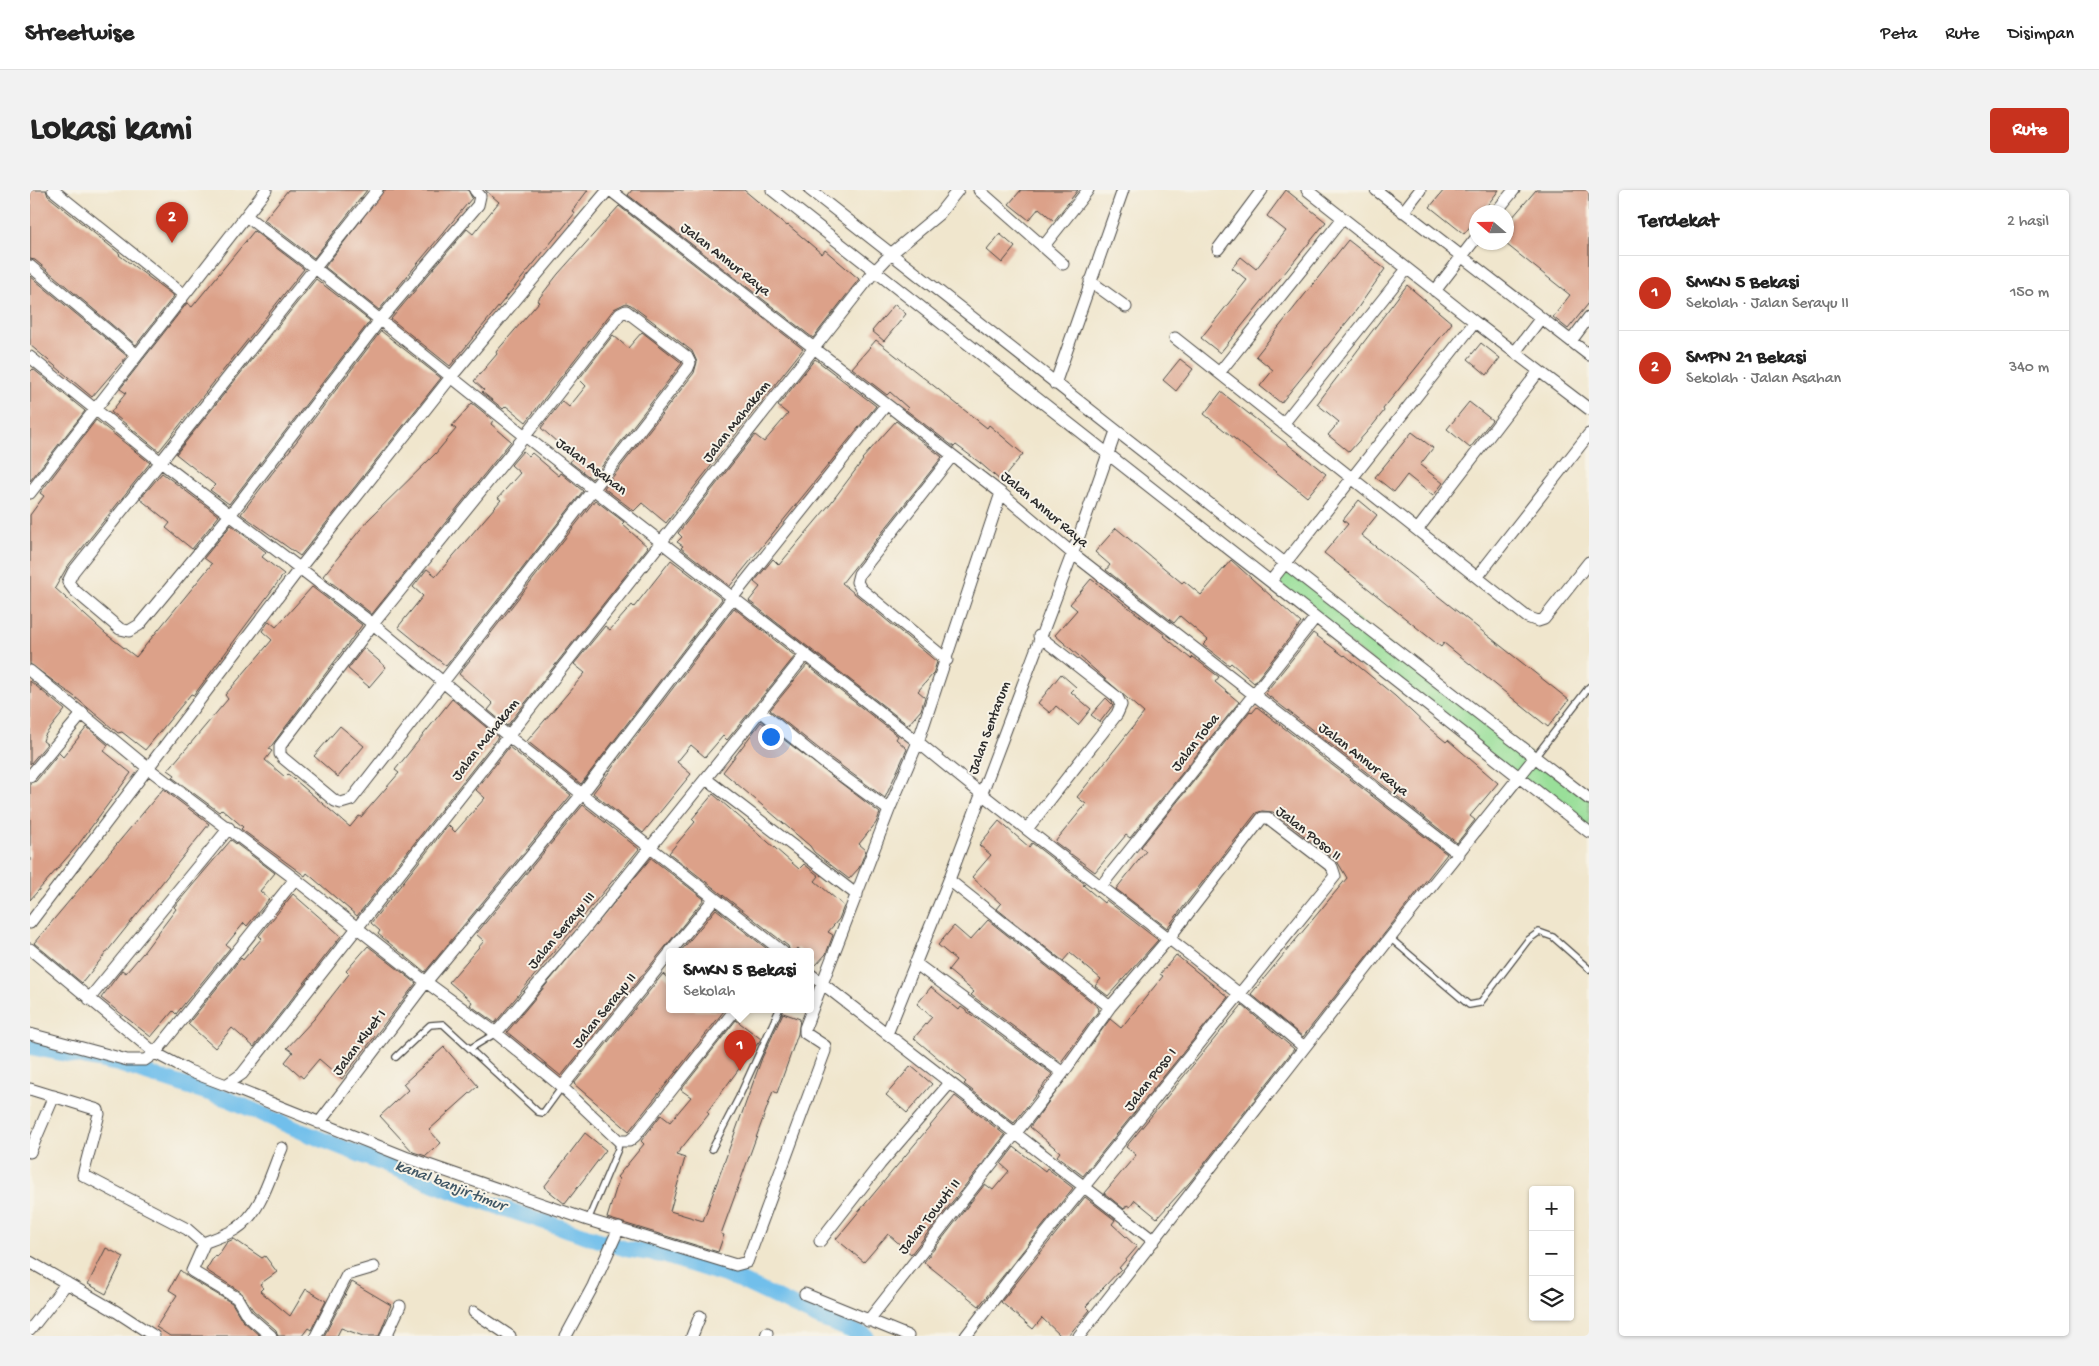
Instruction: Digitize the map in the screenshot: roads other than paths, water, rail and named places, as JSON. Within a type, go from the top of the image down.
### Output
[{"type":"street","points":[[53,190],[184,295]]},
{"type":"street","points":[[30,493],[266,190]]},
{"type":"street","points":[[377,190],[162,462],[72,572],[68,582],[120,629],[130,632],[139,625],[230,515],[380,320],[478,205],[480,196],[474,190]]},
{"type":"street","points":[[30,923],[300,568],[451,377],[609,190]]},
{"type":"street","name":"Jalan Annur Raya","points":[[609,190],[1001,493],[1072,553],[1459,854]]},
{"type":"street","points":[[772,190],[1589,832]]},
{"type":"street","points":[[810,190],[1285,563],[1589,798]]},
{"type":"street","name":"Jalan Mahakam","points":[[226,1085],[242,1074],[357,930],[874,272],[892,253],[939,214],[958,190]]},
{"type":"street","points":[[1043,247],[1088,190]]},
{"type":"street","points":[[1056,384],[1123,190]]},
{"type":"street","points":[[1218,249],[1262,190]]},
{"type":"street","points":[[1307,190],[1589,409]]},
{"type":"street","points":[[1376,190],[1589,356]]},
{"type":"street","points":[[1403,212],[1420,190]]},
{"type":"street","points":[[1502,205],[1514,190]]},
{"type":"street","points":[[986,193],[1063,264]]},
{"type":"street","name":"Jalan Asahan","points":[[246,216],[315,268],[525,436],[662,541],[804,656],[918,742],[981,795],[1239,992],[1304,1047]]},
{"type":"street","points":[[1219,373],[1343,218]]},
{"type":"street","points":[[1435,290],[1469,247]]},
{"type":"street","points":[[30,266],[137,355]]},
{"type":"street","points":[[1283,424],[1407,269]]},
{"type":"street","points":[[1090,281],[1126,307]]},
{"type":"street","points":[[629,311],[687,357],[690,363],[595,489],[351,800],[340,803],[335,801],[283,758],[280,754],[280,746],[373,624],[525,436],[620,314],[629,311]]},
{"type":"street","points":[[1571,341],[1589,317]]},
{"type":"street","points":[[1515,352],[1541,318]]},
{"type":"street","points":[[1271,581],[1475,322]]},
{"type":"street","points":[[1175,338],[1352,480],[1478,576],[1527,617],[1538,621],[1544,619],[1589,562]]},
{"type":"street","points":[[31,359],[373,624],[508,736],[583,793],[777,948]]},
{"type":"street","points":[[1418,529],[1539,371]]},
{"type":"street","name":"Jalan Kluet I","points":[[319,1123],[426,982],[583,793],[733,597],[886,405]]},
{"type":"street","name":"Jalan Sentarum","points":[[887,1034],[949,880],[1116,431]]},
{"type":"street","points":[[1478,576],[1589,434]]},
{"type":"street","points":[[947,660],[861,589],[857,582],[859,574],[952,456]]},
{"type":"street","points":[[814,1005],[889,810],[918,742],[947,660],[1001,493]]},
{"type":"street","name":"Jalan Toba","points":[[1102,886],[1315,618]]},
{"type":"street","points":[[1027,829],[1117,714],[1121,705],[1117,697],[1039,636]]},
{"type":"street","name":"Jalan Serayu III","points":[[496,1032],[579,936],[650,846],[761,712],[804,656]]},
{"type":"street","points":[[30,671],[149,769],[295,879],[357,930],[496,1032],[562,1087],[619,1141],[630,1141],[636,1136],[733,1013]]},
{"type":"street","points":[[761,712],[823,762],[889,810]]},
{"type":"street","points":[[30,776],[83,713]]},
{"type":"street","points":[[1080,1336],[1304,1047],[1459,854],[1534,757]]},
{"type":"street","points":[[706,779],[857,895]]},
{"type":"street","name":"Jalan Poso II","points":[[1168,938],[1264,817],[1332,867],[1335,876],[1239,992]]},
{"type":"street","points":[[89,999],[228,828]]},
{"type":"street","points":[[30,1034],[127,1060],[144,1060],[155,1053],[295,879]]},
{"type":"street","points":[[949,880],[1110,1007]]},
{"type":"street","name":"Jalan Serayu II","points":[[673,948],[714,899]]},
{"type":"street","name":"Jalan Towuti II","points":[[868,1321],[1063,1073],[1110,1007],[1168,938]]},
{"type":"street","points":[[30,949],[155,1053],[189,1071],[408,1158],[588,1220],[615,1237],[736,1265],[747,1262],[825,1051],[825,1046],[822,1042],[805,1033],[812,1013]]},
{"type":"street","name":"Jalan Serayu II","points":[[562,1087],[666,957]]},
{"type":"street","points":[[915,964],[1063,1073]]},
{"type":"street","points":[[814,976],[1154,1241]]},
{"type":"street","name":"Jalan Poso I","points":[[966,1336],[1018,1268],[1085,1187],[1239,992]]},
{"type":"street","points":[[820,1241],[880,1164],[950,1083]]},
{"type":"street","points":[[30,1088],[82,1104],[100,1112],[83,1175],[187,1229],[203,1243]]},
{"type":"street","points":[[30,1152],[54,1096]]},
{"type":"street","points":[[271,1336],[247,1315],[237,1298],[192,1271],[203,1243],[235,1230],[247,1220],[257,1207],[282,1148]]},
{"type":"street","points":[[566,1336],[615,1237]]},
{"type":"street","points":[[30,1262],[67,1283],[139,1332],[154,1336]]},
{"type":"street","points":[[316,1336],[347,1275],[374,1267]]},
{"type":"street","points":[[30,1330],[67,1283]]},
{"type":"street","points":[[805,1294],[908,1336]]},
{"type":"street","points":[[386,1336],[400,1306]]},
{"type":"street","points":[[474,1312],[510,1336]]},
{"type":"street","points":[[692,1336],[700,1316]]},
{"type":"lane","points":[[1534,757],[1589,687]]},
{"type":"lane","points":[[1390,938],[1469,1005],[1480,1003],[1528,940],[1539,932],[1553,938],[1589,968]]},
{"type":"lane","points":[[712,1149],[739,1098],[777,1013]]},
{"type":"lane","points":[[396,1057],[430,1025],[436,1023],[443,1024],[538,1112],[543,1113],[548,1108],[562,1087]]},
{"type":"lane","points":[[471,1048],[496,1032]]},
{"type":"lane","points":[[588,1220],[618,1149],[619,1141]]},
{"type":"waterway","name":"kanal banjir timur","points":[[30,1047],[118,1064],[230,1100],[303,1132],[452,1191],[626,1249],[662,1255],[737,1279],[819,1318],[866,1336]]},
{"type":"place","name":"SMPN 21 Bekasi","points":[[172,243]]},
{"type":"place","name":"SMKN 5 Bekasi","points":[[740,1071]]}]
